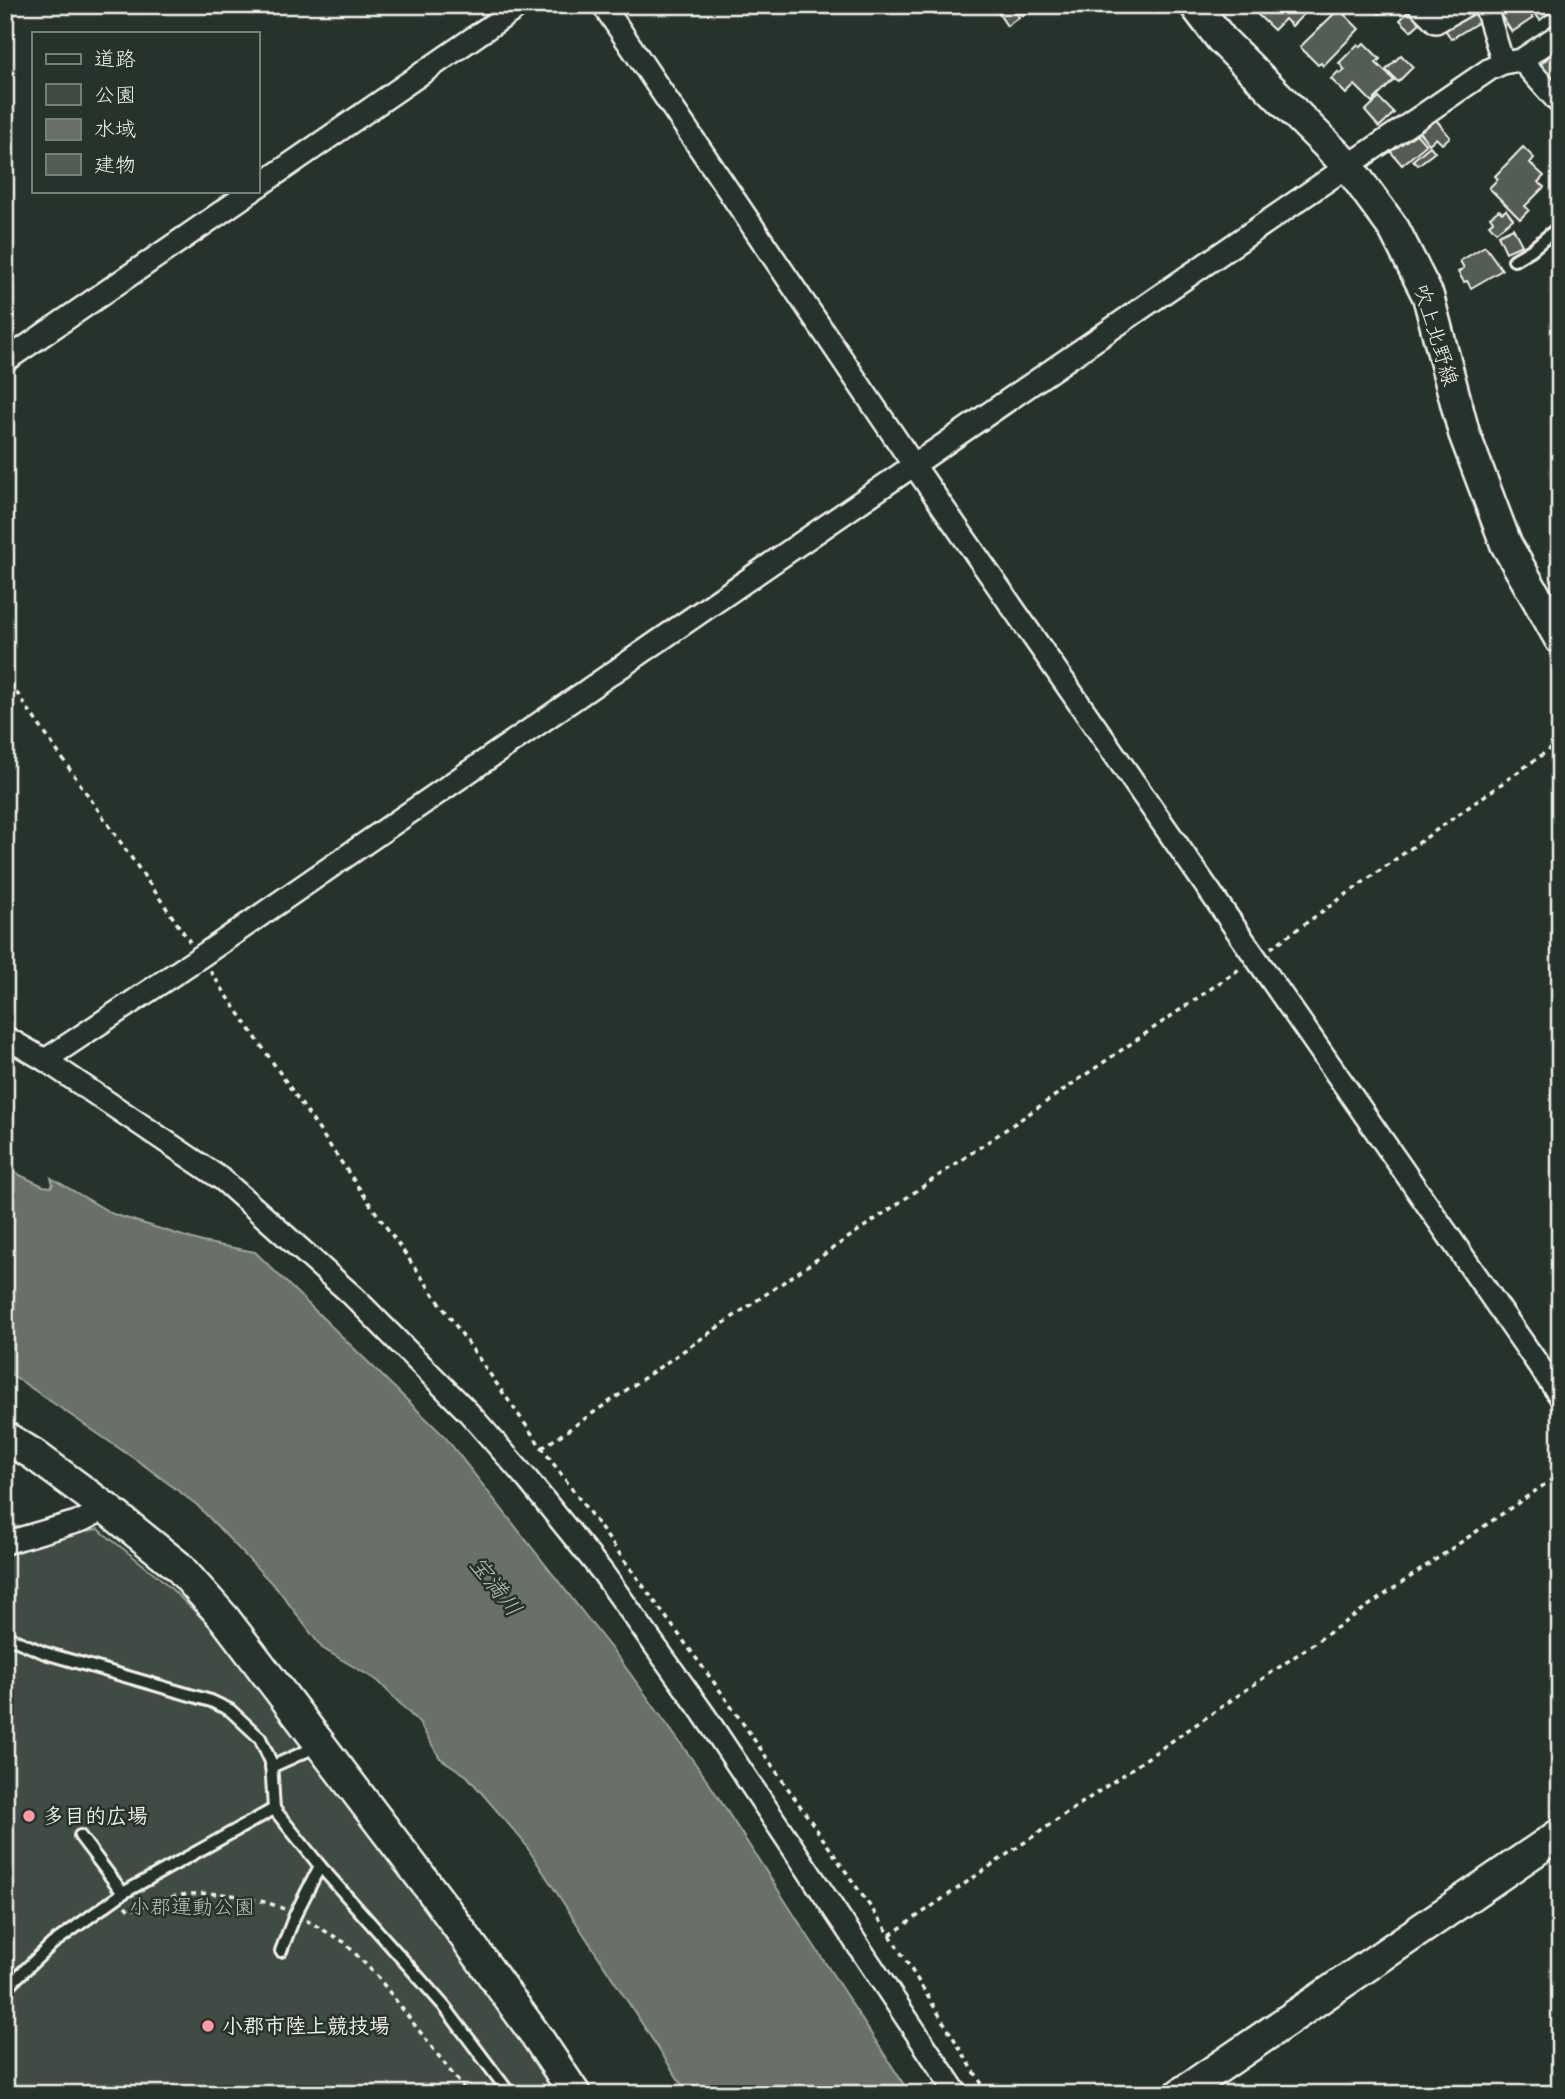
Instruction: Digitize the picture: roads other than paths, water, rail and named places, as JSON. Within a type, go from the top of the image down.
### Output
[{"type":"street","points":[[259,186],[521,5]]},
{"type":"street","points":[[603,5],[913,464],[1560,1396]]},
{"type":"street","name":"吹上北野線","points":[[1195,5],[1221,39],[1348,166],[1394,229],[1428,296],[1464,433],[1506,544],[1560,639]]},
{"type":"street","points":[[1419,5],[1436,22],[1466,5]]},
{"type":"street","points":[[1485,5],[1512,61],[1560,104]]},
{"type":"street","points":[[45,1060],[200,957],[1348,166],[1512,61],[1560,34]]},
{"type":"street","points":[[5,361],[251,192]]},
{"type":"street","points":[[5,1037],[45,1060],[223,1180],[353,1296],[469,1413],[603,1573],[695,1702],[957,2094]]},
{"type":"street","points":[[5,1437],[33,1454],[106,1508],[178,1566],[247,1646],[322,1744],[455,1923],[575,2094]]},
{"type":"street","points":[[5,1543],[83,1520],[106,1508]]},
{"type":"street","points":[[1180,2094],[1560,1834]]},
{"type":"lane","points":[[1514,260],[1560,226]]},
{"type":"lane","points":[[5,1636],[45,1653],[211,1701],[230,1710],[260,1738],[271,1762],[274,1809],[320,1866],[444,2006],[510,2094]]},
{"type":"lane","points":[[271,1767],[322,1744]]},
{"type":"lane","points":[[5,1989],[52,1944],[120,1895],[274,1809]]},
{"type":"lane","points":[[80,1836],[120,1895]]},
{"type":"lane","points":[[281,1951],[295,1915],[320,1866]]},
{"type":"water","name":"宝満川","points":[[5,1168],[43,1186],[51,1187],[51,1178],[113,1214],[202,1242],[255,1252],[445,1437],[621,1661],[705,1777],[910,2094],[688,2094],[523,1841],[467,1776],[440,1758],[419,1723],[378,1681],[322,1648],[280,1592],[197,1505],[5,1370]]},
{"type":"place","name":"多目的広場","points":[[29,1816]]},
{"type":"place","name":"小郡市陸上競技場","points":[[208,2026]]},
{"type":"park label","name":"小郡運動公園","points":[[192,1907]]}]
